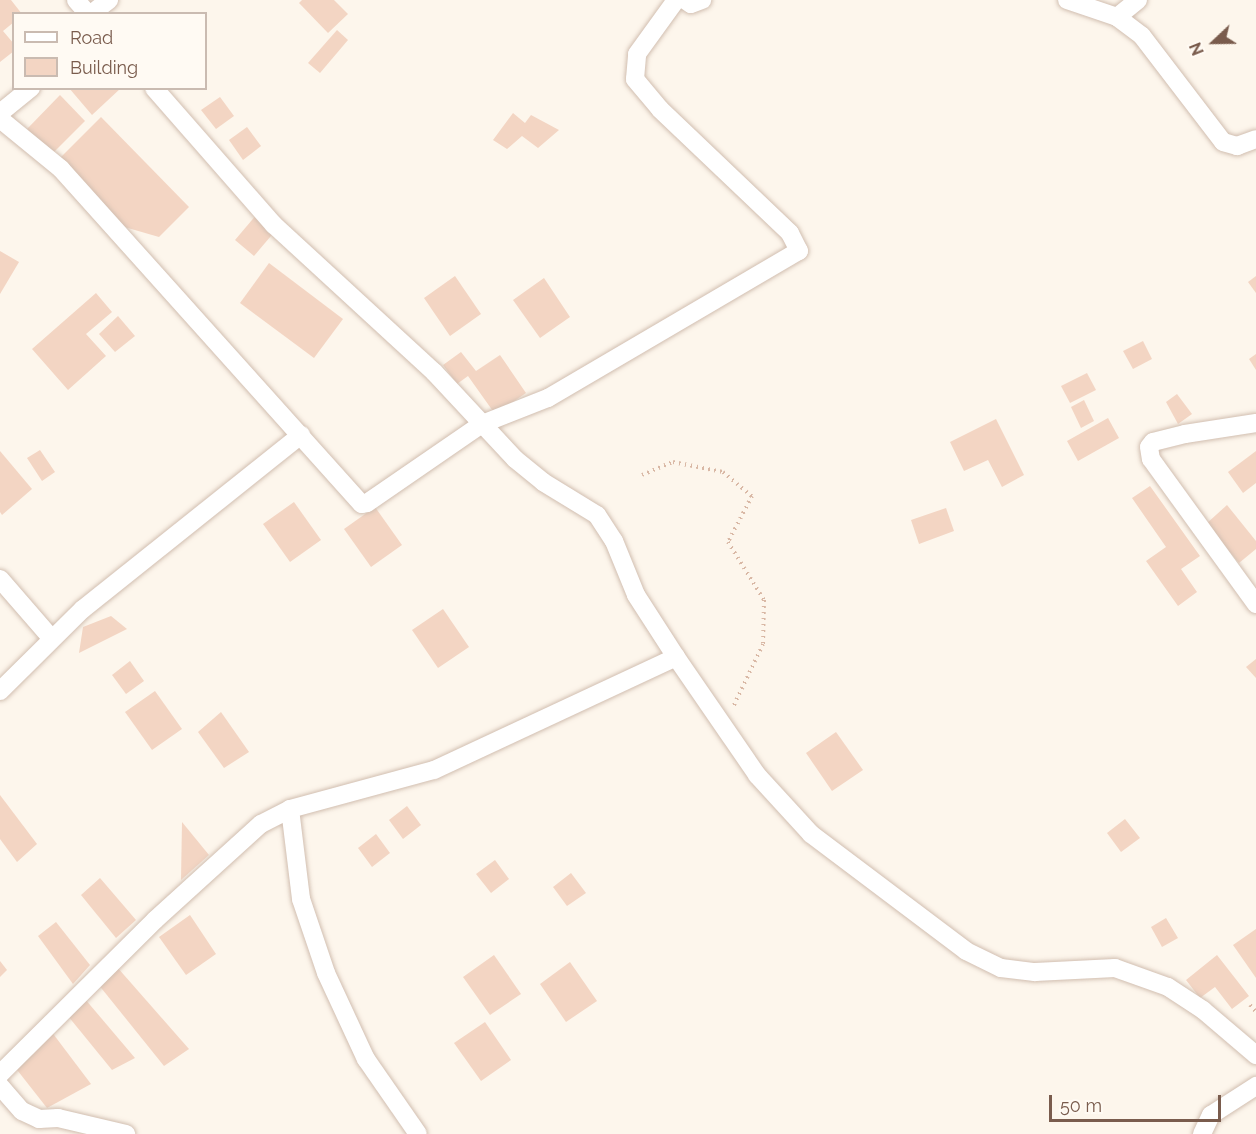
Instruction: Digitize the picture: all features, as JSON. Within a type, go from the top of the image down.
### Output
[{"type":"street","points":[[76,0],[88,12]]},
{"type":"street","points":[[93,12],[109,0]]},
{"type":"street","points":[[0,118],[62,169],[362,504],[482,424],[548,398],[799,251],[790,233],[660,109],[635,79],[637,54],[676,0]]},
{"type":"street","points":[[685,0],[691,4],[702,0]]},
{"type":"street","points":[[1067,0],[1118,17],[1142,36],[1223,142],[1238,146],[1256,139]]},
{"type":"street","points":[[1118,17],[1138,0]]},
{"type":"street","points":[[0,113],[29,90]]},
{"type":"street","points":[[156,90],[274,225],[434,372],[482,424],[543,482],[597,515],[614,541],[636,595],[676,657],[725,725],[757,775],[811,834],[966,951],[1013,969],[1114,968],[1168,987],[1203,1010],[1256,1055]]},
{"type":"street","points":[[1256,423],[1185,434],[1153,442],[1149,447],[1152,459],[1256,604]]},
{"type":"street","points":[[0,691],[51,639],[301,435]]},
{"type":"street","points":[[0,579],[51,639]]},
{"type":"street","points":[[0,1074],[155,920],[261,824],[290,809],[434,770],[676,657]]},
{"type":"street","points":[[290,809],[301,899],[326,973],[366,1059],[418,1134]]},
{"type":"street","points":[[0,1086],[22,1111],[39,1119],[58,1118],[126,1134]]},
{"type":"street","points":[[1202,1134],[1211,1115],[1256,1086]]},
{"type":"path","points":[[642,475],[673,462],[723,472],[752,496],[728,542],[764,600],[763,644],[725,725]]},
{"type":"path","points":[[1250,1005],[1256,1012]]},
{"type":"building","points":[[0,0],[11,0],[20,12],[12,12],[12,24],[3,31],[12,42],[12,53],[0,62]]},
{"type":"building","points":[[302,0],[334,0],[348,14],[328,33],[299,3]]},
{"type":"building","points":[[337,30],[348,40],[320,73],[308,63]]},
{"type":"building","points":[[71,90],[119,90],[92,115]]},
{"type":"building","points":[[60,95],[85,121],[52,154],[27,129]]},
{"type":"building","points":[[220,97],[234,116],[216,129],[201,110]]},
{"type":"building","points":[[513,113],[525,123],[531,115],[559,130],[538,148],[522,136],[507,149],[493,140]]},
{"type":"building","points":[[101,117],[189,207],[159,237],[121,226],[57,161]]},
{"type":"building","points":[[247,127],[261,146],[243,160],[229,140]]},
{"type":"building","points":[[257,214],[276,230],[254,256],[235,240]]},
{"type":"building","points":[[0,251],[19,262],[0,294]]},
{"type":"building","points":[[269,263],[343,319],[314,358],[240,303]]},
{"type":"building","points":[[455,276],[481,314],[450,336],[424,298]]},
{"type":"building","points":[[1256,276],[1256,293],[1248,282]]},
{"type":"building","points":[[544,278],[570,317],[540,338],[513,300]]},
{"type":"building","points":[[96,293],[112,312],[86,334],[106,356],[68,390],[32,349]]},
{"type":"building","points":[[118,316],[135,336],[115,352],[99,334]]},
{"type":"building","points":[[1143,341],[1152,359],[1133,369],[1123,351]]},
{"type":"building","points":[[461,352],[476,371],[500,355],[526,393],[495,414],[468,376],[457,384],[443,365]]},
{"type":"building","points":[[1256,354],[1256,370],[1249,359]]},
{"type":"building","points":[[1087,373],[1096,390],[1070,403],[1061,386]]},
{"type":"building","points":[[1177,394],[1192,414],[1178,424],[1166,402]]},
{"type":"building","points":[[1084,400],[1094,421],[1081,428],[1071,407]]},
{"type":"building","points":[[1108,418],[1119,438],[1078,461],[1067,441]]},
{"type":"building","points":[[996,419],[1024,475],[1002,487],[988,460],[964,471],[950,442]]},
{"type":"building","points":[[40,450],[55,472],[42,481],[27,458]]},
{"type":"building","points":[[0,451],[32,489],[2,515],[0,512]]},
{"type":"building","points":[[1256,451],[1256,483],[1243,493],[1228,472]]},
{"type":"building","points":[[1150,486],[1200,556],[1181,569],[1197,592],[1178,606],[1146,561],[1166,547],[1132,498]]},
{"type":"building","points":[[294,502],[321,540],[290,562],[263,524]]},
{"type":"building","points":[[1227,505],[1256,541],[1256,549],[1239,563],[1206,524]]},
{"type":"building","points":[[375,507],[402,545],[371,567],[344,529]]},
{"type":"building","points":[[946,508],[954,531],[919,544],[911,520]]},
{"type":"building","points":[[443,609],[469,647],[438,668],[412,630]]},
{"type":"building","points":[[111,616],[127,629],[79,653],[83,627]]},
{"type":"building","points":[[1256,659],[1256,678],[1246,667]]},
{"type":"building","points":[[130,661],[144,681],[126,694],[112,675]]},
{"type":"building","points":[[155,691],[182,729],[152,750],[125,712]]},
{"type":"building","points":[[221,712],[249,752],[224,768],[198,732]]},
{"type":"building","points":[[836,732],[863,770],[832,791],[806,753]]},
{"type":"building","points":[[0,795],[37,844],[17,862],[0,839]]},
{"type":"building","points":[[407,806],[421,825],[403,839],[389,820]]},
{"type":"building","points":[[1125,819],[1140,838],[1121,852],[1107,833]]},
{"type":"building","points":[[182,822],[209,855],[181,880]]},
{"type":"building","points":[[376,834],[390,853],[372,867],[358,848]]},
{"type":"building","points":[[495,860],[509,879],[491,893],[476,874]]},
{"type":"building","points":[[571,873],[586,893],[567,906],[553,887]]},
{"type":"building","points":[[100,878],[136,920],[116,938],[81,895]]},
{"type":"building","points":[[190,915],[216,954],[186,975],[159,937]]},
{"type":"building","points":[[1166,918],[1178,938],[1162,947],[1151,927]]},
{"type":"building","points":[[56,922],[90,965],[73,984],[38,936]]},
{"type":"building","points":[[1256,929],[1256,978],[1233,945]]},
{"type":"building","points":[[494,955],[521,994],[490,1015],[463,977]]},
{"type":"building","points":[[1217,955],[1249,996],[1232,1009],[1215,987],[1200,998],[1186,980]]},
{"type":"building","points":[[0,961],[7,970],[0,977]]},
{"type":"building","points":[[570,962],[597,1001],[566,1022],[540,984]]},
{"type":"building","points":[[117,967],[189,1049],[164,1066],[98,984]]},
{"type":"building","points":[[85,999],[135,1058],[112,1070],[68,1016]]},
{"type":"building","points":[[485,1022],[511,1060],[481,1081],[454,1043]]},
{"type":"building","points":[[51,1031],[91,1084],[47,1108],[14,1066]]}]
